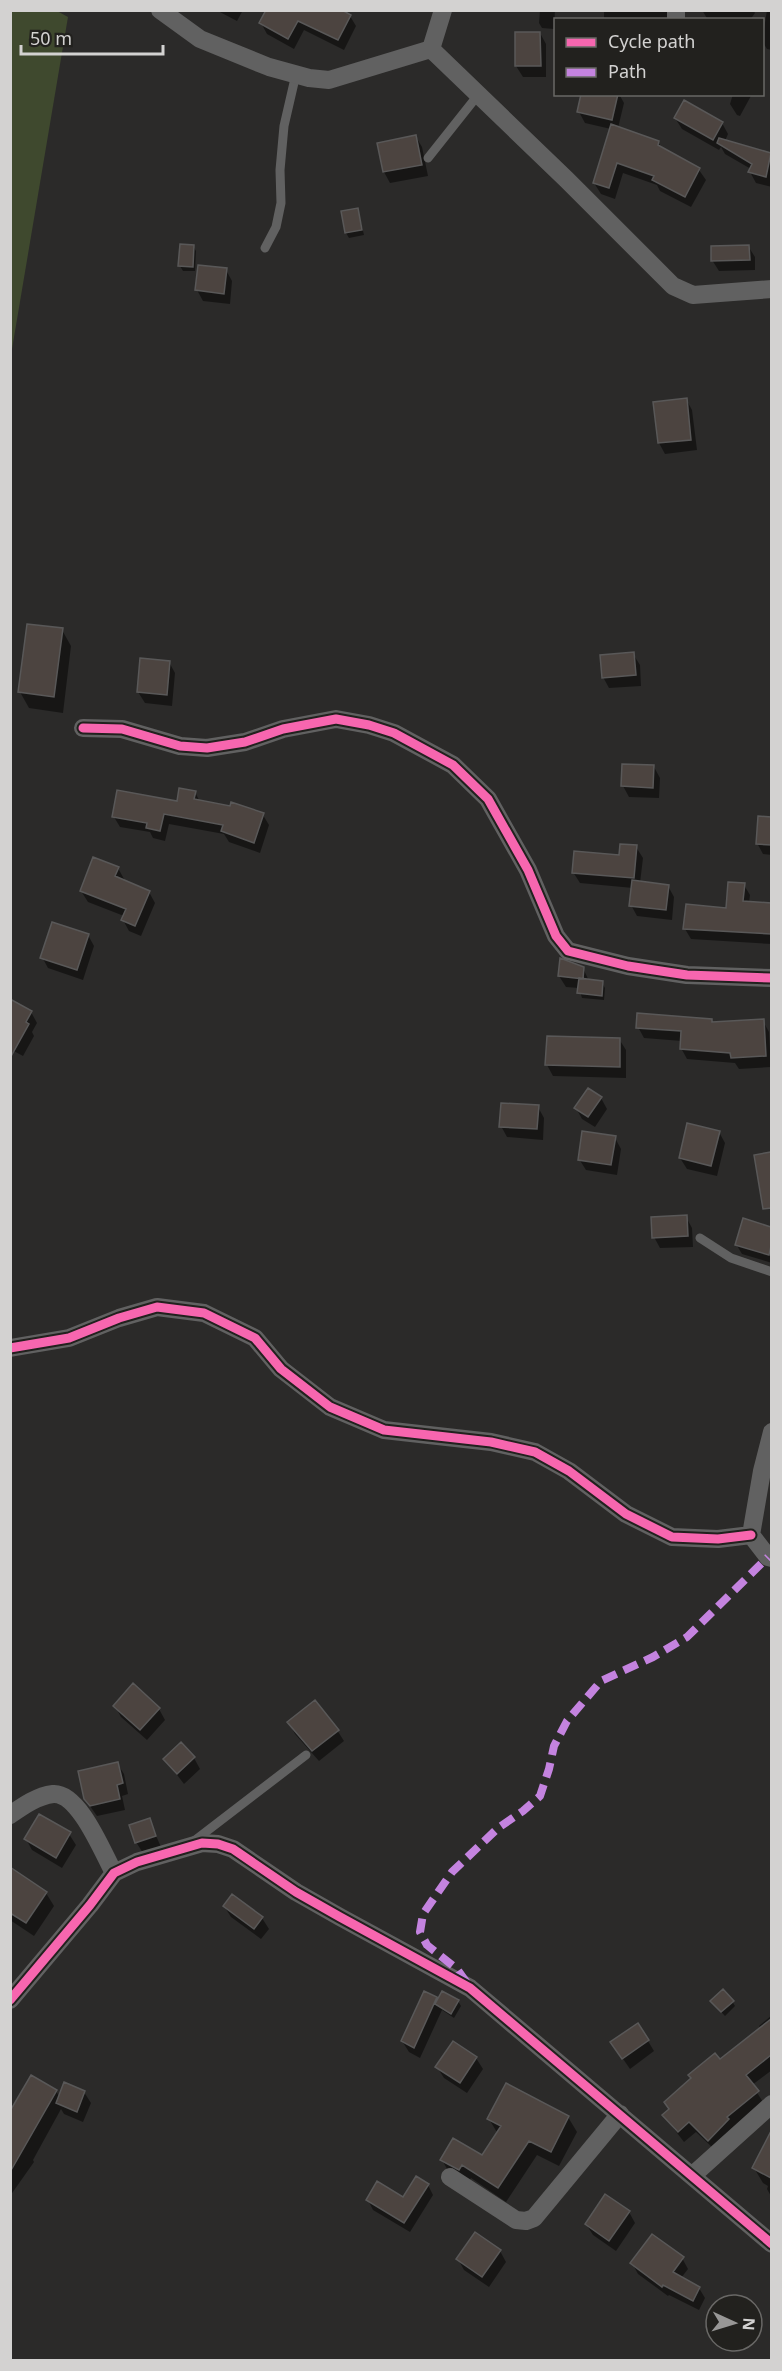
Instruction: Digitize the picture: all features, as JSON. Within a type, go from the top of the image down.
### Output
[{"type":"street","points":[[160,10],[200,39],[269,66],[328,80],[431,49]]},
{"type":"street","points":[[431,49],[444,11]]},
{"type":"street","points":[[431,49],[618,229],[673,286],[693,295],[771,289]]},
{"type":"street","points":[[83,728],[122,729],[180,746],[207,748],[245,742],[283,729],[336,719],[369,725],[394,733],[453,765],[488,799],[528,870],[556,936],[568,951],[628,966],[687,975],[771,978]]},
{"type":"street","points":[[10,1348],[69,1338],[119,1318],[157,1307],[204,1313],[255,1338],[281,1369],[330,1407],[384,1430],[491,1442],[535,1452],[569,1471],[626,1515],[672,1537],[718,1539],[751,1535]]},
{"type":"street","points":[[771,1432],[751,1535],[771,1558]]},
{"type":"street","points":[[10,1815],[33,1800],[54,1794],[65,1796],[79,1810],[114,1873]]},
{"type":"street","points":[[10,2000],[114,1873],[137,1862],[202,1843],[218,1844],[233,1850],[296,1892],[470,1988],[693,2175],[771,2244]]},
{"type":"street","points":[[693,2175],[771,2104]]},
{"type":"street","points":[[450,2177],[516,2220],[526,2221],[534,2218],[620,2114]]},
{"type":"lane","points":[[265,248],[276,228],[281,203],[280,170],[284,126],[296,74]]},
{"type":"lane","points":[[428,158],[478,95]]},
{"type":"lane","points":[[700,1238],[731,1258],[771,1272]]},
{"type":"lane","points":[[185,1848],[306,1755]]},
{"type":"green space","points":[[11,10],[57,11],[68,17],[11,355]]},
{"type":"building","points":[[266,10],[342,10],[351,15],[338,40],[298,21],[288,39],[259,23]]},
{"type":"building","points":[[515,32],[540,32],[541,66],[515,66]]},
{"type":"building","points":[[581,96],[618,96],[612,120],[577,112]]},
{"type":"building","points":[[684,100],[723,122],[713,140],[674,118]]},
{"type":"building","points":[[611,124],[659,141],[658,145],[700,168],[685,197],[652,180],[654,176],[617,163],[609,188],[593,183]]},
{"type":"building","points":[[416,135],[422,165],[383,172],[377,143]]},
{"type":"building","points":[[719,138],[771,153],[766,177],[748,172],[752,164],[717,143]]},
{"type":"building","points":[[358,208],[362,230],[345,233],[341,211]]},
{"type":"building","points":[[180,244],[194,245],[193,267],[178,266]]},
{"type":"building","points":[[749,245],[750,260],[711,261],[711,246]]},
{"type":"building","points":[[198,265],[227,268],[224,294],[195,290]]},
{"type":"building","points":[[687,398],[691,440],[658,443],[653,402]]},
{"type":"building","points":[[27,624],[63,628],[54,697],[18,692]]},
{"type":"building","points":[[634,652],[636,675],[602,678],[600,655]]},
{"type":"building","points":[[140,658],[170,661],[167,695],[137,692]]},
{"type":"building","points":[[622,764],[654,765],[653,788],[621,786]]},
{"type":"building","points":[[179,788],[196,791],[194,799],[230,806],[231,802],[264,813],[254,843],[221,831],[223,825],[164,814],[160,831],[146,828],[147,823],[112,817],[117,790],[177,801]]},
{"type":"building","points":[[758,816],[771,817],[771,845],[756,844]]},
{"type":"building","points":[[620,844],[637,845],[634,878],[572,873],[574,851],[619,855]]},
{"type":"building","points":[[93,857],[119,867],[115,876],[150,891],[135,926],[121,920],[126,909],[80,891]]},
{"type":"building","points":[[632,880],[669,885],[666,910],[629,906]]},
{"type":"building","points":[[728,882],[745,883],[743,901],[771,903],[771,934],[683,929],[686,904],[726,908]]},
{"type":"building","points":[[52,922],[89,934],[77,970],[40,958]]},
{"type":"building","points":[[560,958],[584,967],[583,979],[558,976]]},
{"type":"building","points":[[579,978],[603,981],[602,996],[577,993]]},
{"type":"building","points":[[10,999],[32,1011],[26,1022],[29,1024],[10,1058]]},
{"type":"building","points":[[637,1013],[712,1019],[712,1022],[764,1019],[766,1056],[731,1058],[730,1053],[680,1049],[681,1031],[636,1028]]},
{"type":"building","points":[[547,1036],[620,1038],[620,1067],[545,1065]]},
{"type":"building","points":[[588,1088],[602,1097],[588,1117],[574,1108]]},
{"type":"building","points":[[501,1103],[539,1105],[537,1129],[499,1127]]},
{"type":"building","points":[[687,1123],[720,1131],[711,1166],[679,1158]]},
{"type":"building","points":[[582,1131],[616,1136],[611,1165],[578,1160]]},
{"type":"building","points":[[771,1152],[771,1208],[763,1209],[754,1155]]},
{"type":"building","points":[[687,1215],[688,1236],[652,1238],[651,1217]]},
{"type":"building","points":[[743,1218],[771,1227],[769,1255],[735,1245]]},
{"type":"building","points":[[133,1683],[160,1708],[140,1730],[113,1706]]},
{"type":"building","points":[[315,1700],[339,1730],[312,1751],[287,1722]]},
{"type":"building","points":[[181,1742],[195,1757],[177,1774],[163,1759]]},
{"type":"building","points":[[118,1762],[123,1783],[117,1785],[120,1799],[90,1806],[84,1799],[78,1771]]},
{"type":"building","points":[[39,1814],[71,1832],[56,1858],[24,1839]]},
{"type":"building","points":[[150,1818],[156,1836],[135,1843],[129,1825]]},
{"type":"building","points":[[10,1867],[47,1892],[26,1923],[10,1913]]},
{"type":"building","points":[[232,1894],[263,1917],[254,1929],[223,1906]]},
{"type":"building","points":[[723,1989],[734,2001],[721,2012],[710,2001]]},
{"type":"building","points":[[424,1991],[437,1997],[414,2048],[401,2041]]},
{"type":"building","points":[[442,1991],[459,2000],[451,2014],[435,2004]]},
{"type":"building","points":[[771,2019],[771,2055],[746,2075],[759,2091],[727,2117],[729,2119],[708,2141],[689,2122],[678,2132],[662,2115],[669,2109],[664,2102],[691,2078],[688,2075],[715,2053],[720,2059]]},
{"type":"building","points":[[638,2023],[649,2040],[622,2059],[610,2042]]},
{"type":"building","points":[[453,2041],[477,2057],[460,2083],[435,2067]]},
{"type":"building","points":[[31,2075],[57,2090],[10,2172],[10,2111]]},
{"type":"building","points":[[64,2082],[85,2091],[77,2112],[56,2103]]},
{"type":"building","points":[[506,2083],[569,2116],[551,2152],[529,2141],[498,2188],[462,2165],[459,2170],[440,2160],[453,2138],[482,2155],[501,2126],[487,2119]]},
{"type":"building","points":[[771,2131],[771,2178],[752,2168]]},
{"type":"building","points":[[416,2176],[429,2184],[404,2223],[366,2200],[377,2181],[403,2197]]},
{"type":"building","points":[[605,2194],[630,2211],[609,2241],[585,2224]]},
{"type":"building","points":[[475,2232],[501,2250],[482,2277],[456,2259]]},
{"type":"building","points":[[652,2234],[684,2257],[673,2272],[700,2287],[693,2301],[663,2285],[662,2287],[630,2263]]},
{"type":"marked path","points":[[467,1983],[457,1969],[427,1945],[420,1932],[423,1914],[452,1872],[498,1828],[540,1796],[554,1746],[567,1721],[601,1681],[653,1657],[687,1637],[768,1557]]},
{"type":"cycle path","points":[[83,728],[122,729],[180,746],[207,748],[245,742],[283,729],[336,719],[369,725],[394,733],[453,765],[488,799],[528,870],[556,936],[568,951],[628,966],[687,975],[772,978]]},
{"type":"cycle path","points":[[10,1348],[69,1338],[119,1318],[157,1307],[204,1313],[255,1338],[281,1369],[330,1407],[384,1430],[491,1442],[535,1452],[569,1471],[626,1514],[672,1537],[718,1539],[751,1535]]},
{"type":"cycle path","points":[[10,2000],[114,1873],[137,1862],[202,1843],[218,1844],[233,1849],[296,1892],[470,1988],[772,2244]]}]
